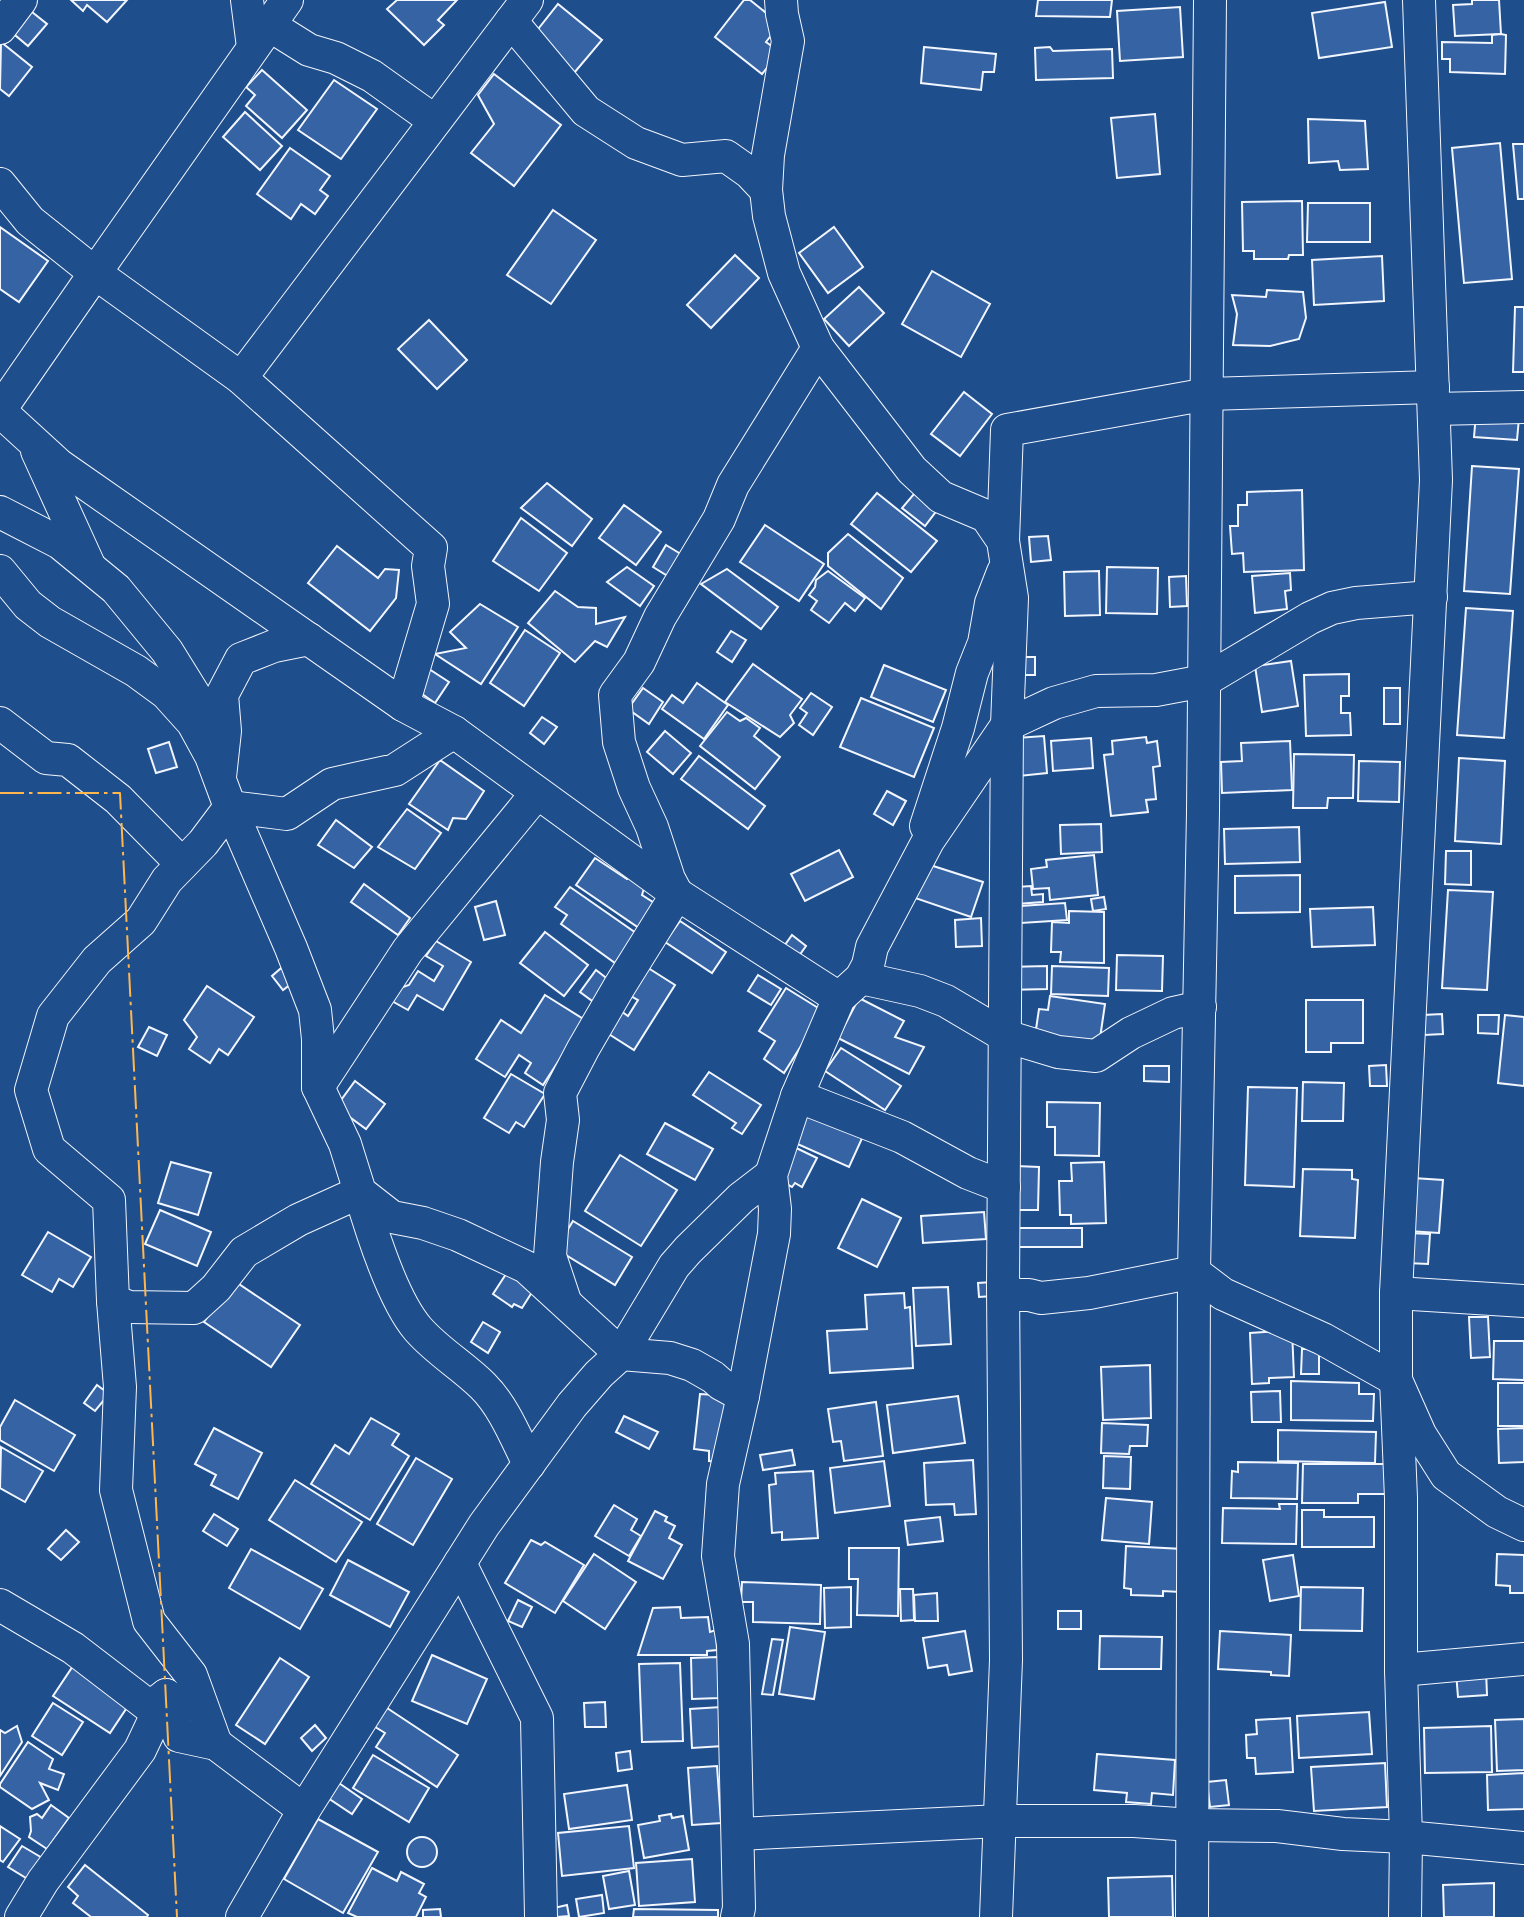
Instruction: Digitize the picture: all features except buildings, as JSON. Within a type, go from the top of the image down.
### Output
[{"type":"street","points":[[0,28],[21,0]]},
{"type":"street","points":[[247,0],[270,24],[309,50],[335,58],[372,76],[435,121]]},
{"type":"street","points":[[781,0],[788,41],[768,155],[766,190],[769,216],[784,273],[818,348],[912,470],[941,497],[986,516],[1005,553],[991,603],[984,643],[972,673],[958,728],[913,870]]},
{"type":"street","points":[[1192,1917],[1194,1272],[1208,394],[1210,0]]},
{"type":"street","points":[[1405,1917],[1406,1837],[1396,1293],[1436,480],[1419,0]]},
{"type":"street","points":[[241,379],[519,11],[586,111],[636,143],[682,160],[726,156],[750,173],[766,190]]},
{"type":"street","points":[[270,24],[0,411],[59,465],[403,705],[454,732],[677,894],[850,988],[920,991],[946,1001],[1005,1037],[1058,1052],[1096,1056],[1131,1033],[1173,1013],[1199,1007]]},
{"type":"street","points":[[0,184],[30,221],[94,273],[241,379],[431,548],[428,566],[433,604],[403,705]]},
{"type":"street","points":[[677,894],[669,879],[619,742],[615,695],[639,662],[660,617],[719,519],[733,485],[818,348]]},
{"type":"street","points":[[996,1917],[1006,1660],[1003,1287],[1007,725],[1012,598],[1005,553],[1007,430],[1208,394],[1433,398],[1524,407]]},
{"type":"street","points":[[32,440],[89,567]]},
{"type":"street","points":[[0,512],[60,543],[116,589],[167,651],[203,709],[225,793]]},
{"type":"street","points":[[0,571],[28,605],[50,622],[136,671],[166,693],[193,723],[211,756],[271,897],[315,1010],[318,1087],[345,1144],[383,1259],[400,1300],[418,1329],[484,1387],[507,1419],[529,1464]]},
{"type":"street","points":[[737,1917],[738,1835],[733,1644],[718,1556],[723,1484],[774,1234],[775,1209],[771,1175],[797,1096],[850,988],[868,965],[872,947],[928,841],[1007,725],[1054,703],[1096,691],[1156,690],[1204,681],[1310,618],[1332,608],[1356,603],[1431,597]]},
{"type":"street","points":[[216,1744],[191,1675],[149,1621],[116,1490],[120,1387],[109,1200],[49,1149],[31,1090],[53,1016],[97,960],[141,921],[167,880],[203,843],[225,793],[222,695],[241,659],[274,646],[309,639]]},
{"type":"street","points":[[0,723],[46,758],[68,760],[98,783],[118,799],[182,864]]},
{"type":"street","points":[[225,793],[287,814],[332,784],[395,771],[454,732]]},
{"type":"street","points":[[318,1087],[408,950],[537,793]]},
{"type":"street","points":[[566,1303],[550,1256],[563,1120],[560,1093],[613,997],[677,894]]},
{"type":"street","points":[[797,1096],[902,1137],[968,1173],[1004,1187]]},
{"type":"street","points":[[242,1917],[304,1810],[484,1525],[572,1405],[621,1354],[674,1266],[741,1198],[771,1175]]},
{"type":"street","points":[[113,1301],[129,1307],[194,1308],[216,1288],[244,1252],[298,1220],[360,1192]]},
{"type":"street","points":[[360,1192],[392,1217],[424,1223],[458,1235],[526,1267],[621,1354],[670,1359],[692,1365],[743,1396]]},
{"type":"street","points":[[1003,1287],[1014,1295],[1041,1298],[1089,1293],[1194,1272],[1223,1294],[1324,1339],[1396,1380],[1420,1434],[1446,1475],[1497,1512],[1524,1525]]},
{"type":"street","points":[[1396,1293],[1524,1301]]},
{"type":"street","points":[[460,1563],[537,1718],[541,1917]]},
{"type":"street","points":[[0,1605],[72,1648],[150,1707],[166,1695]]},
{"type":"street","points":[[1401,1670],[1524,1659]]},
{"type":"street","points":[[166,1695],[180,1736],[216,1744],[304,1810]]},
{"type":"street","points":[[21,1917],[43,1881],[139,1750],[166,1695]]},
{"type":"street","points":[[738,1835],[1000,1821],[1134,1821],[1277,1826],[1343,1834],[1524,1848]]},
{"type":"power","points":[[0,793],[120,793],[177,1917]]}]
